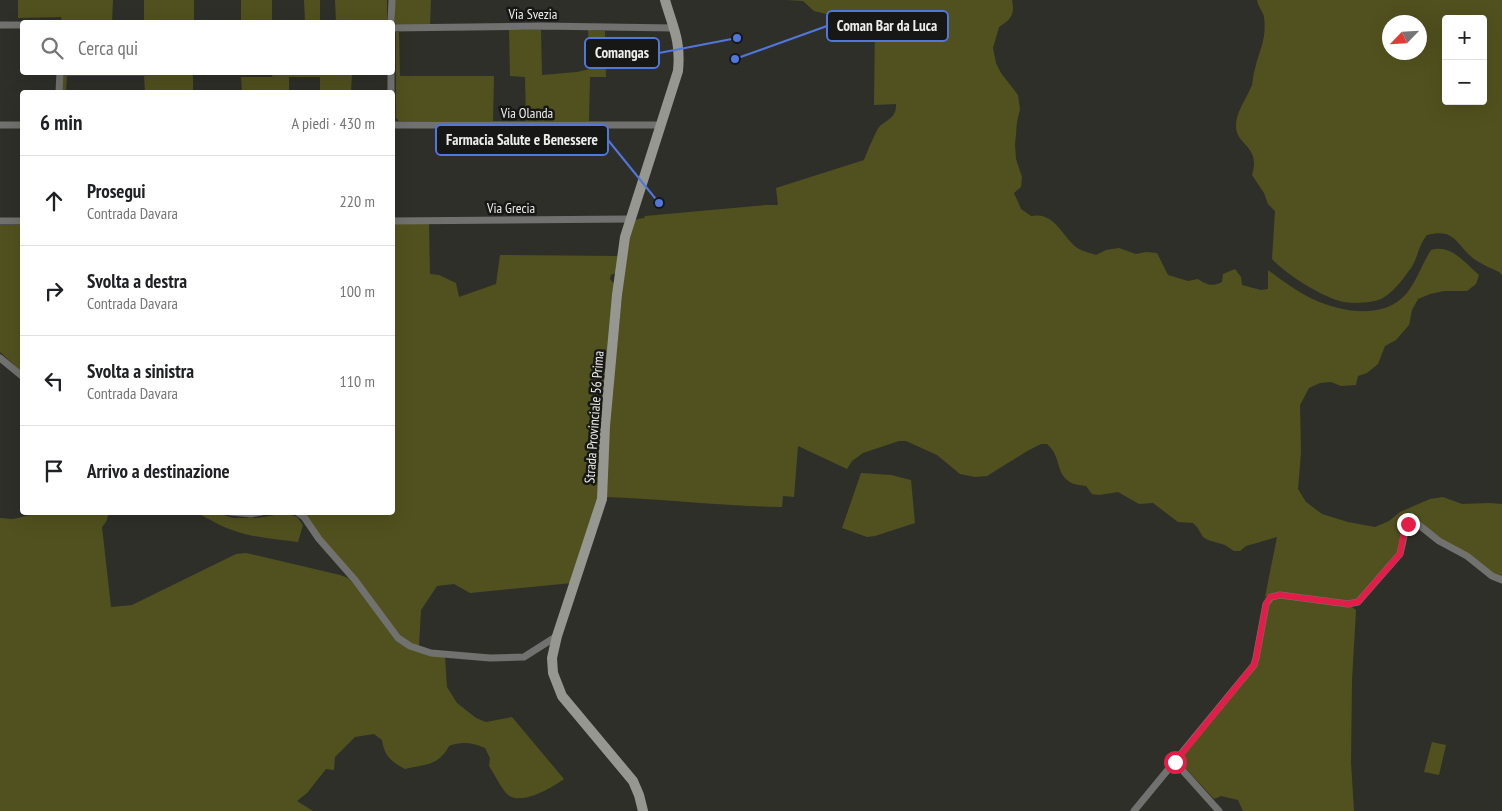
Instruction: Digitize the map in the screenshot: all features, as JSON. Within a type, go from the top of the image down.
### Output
[{"type":"street","points":[[391,20],[392,0]]},
{"type":"street","name":"Strada Provinciale 56 Prima","points":[[643,811],[633,781],[570,705],[559,688],[553,673],[552,658],[557,636],[600,507],[605,426],[624,237],[678,71],[678,45],[665,0]]},
{"type":"street","points":[[0,25],[20,25]]},
{"type":"street","name":"Via Svezia","points":[[395,28],[541,26],[674,28]]},
{"type":"street","points":[[59,90],[60,75]]},
{"type":"street","points":[[391,75],[391,90]]},
{"type":"street","points":[[0,125],[20,125]]},
{"type":"street","name":"Via Olanda","points":[[395,125],[661,125]]},
{"type":"street","name":"Via Grecia","points":[[395,221],[630,219]]},
{"type":"street","points":[[0,221],[20,221]]},
{"type":"street","points":[[0,358],[20,374]]},
{"type":"street","points":[[301,515],[319,539],[355,580],[398,638],[410,646],[432,653],[490,658],[524,657],[557,636]]},
{"type":"street","points":[[1134,811],[1254,665],[1266,604],[1270,597],[1280,595],[1348,604],[1358,602],[1400,554],[1406,527],[1411,522],[1416,522],[1439,541],[1467,556],[1492,576],[1502,580]]},
{"type":"street","points":[[1175,762],[1219,811]]},
{"type":"shaded area","points":[[18,0],[113,0],[112,20],[62,20],[61,17],[18,18]]},
{"type":"shaded area","points":[[144,0],[194,0],[194,20],[144,20]]},
{"type":"shaded area","points":[[241,0],[272,0],[272,20],[241,20]]},
{"type":"shaded area","points":[[304,0],[320,0],[320,20],[305,20]]},
{"type":"shaded area","points":[[335,0],[387,0],[387,20],[336,20]]},
{"type":"shaded area","points":[[394,0],[431,0],[430,26],[398,26],[395,20]]},
{"type":"shaded area","points":[[786,0],[1012,0],[1013,9],[1011,16],[1007,22],[999,27],[993,48],[996,63],[1001,73],[1018,95],[1020,109],[1015,145],[1016,159],[1022,177],[1021,187],[1014,193],[1021,209],[1031,216],[1040,216],[1053,222],[1074,245],[1083,251],[1096,255],[1106,250],[1119,248],[1136,254],[1146,252],[1157,253],[1168,275],[1188,281],[1198,279],[1210,285],[1222,282],[1223,274],[1235,269],[1241,277],[1242,285],[1261,290],[1268,289],[1268,270],[1298,291],[1317,301],[1352,311],[1376,310],[1388,307],[1398,301],[1411,288],[1431,250],[1445,250],[1457,255],[1479,275],[1476,284],[1467,291],[1444,291],[1418,299],[1412,310],[1409,325],[1396,340],[1385,346],[1378,364],[1367,373],[1358,376],[1356,385],[1341,386],[1331,382],[1320,383],[1309,388],[1300,405],[1301,453],[1298,489],[1306,502],[1322,514],[1348,522],[1375,527],[1389,521],[1400,512],[1430,499],[1443,497],[1462,504],[1502,504],[1502,578],[1411,520],[1398,553],[1357,600],[1347,602],[1272,593],[1265,597],[1277,537],[1246,546],[1240,551],[1234,551],[1225,545],[1208,540],[1203,537],[1193,523],[1178,522],[1153,503],[1139,504],[1118,492],[1099,495],[1092,494],[1086,486],[1073,484],[1065,478],[1055,454],[1047,444],[1041,444],[1029,450],[987,476],[975,477],[960,474],[937,455],[906,441],[899,441],[863,453],[852,461],[847,469],[798,446],[794,497],[783,496],[782,507],[605,497],[607,450],[627,244],[633,220],[644,218],[645,216],[778,205],[776,188],[864,160],[878,128],[895,112],[896,104],[874,105],[875,26],[814,11],[803,1]]},
{"type":"shaded area","points":[[1257,0],[1502,0],[1502,275],[1474,259],[1450,236],[1437,233],[1427,235],[1411,268],[1389,294],[1373,301],[1348,303],[1313,289],[1295,278],[1272,259],[1275,211],[1268,204],[1264,193],[1252,175],[1254,165],[1251,152],[1237,133],[1236,127],[1239,111],[1252,85],[1264,39],[1264,17]]},
{"type":"shaded area","points":[[509,30],[541,30],[542,75],[590,69],[588,30],[605,31],[606,77],[590,77],[589,121],[526,121],[525,77],[510,76]]},
{"type":"shaded area","points":[[396,32],[399,32],[400,76],[494,76],[493,121],[399,121],[396,118]]},
{"type":"shaded area","points":[[63,75],[193,75],[193,90],[145,90],[144,76],[67,76],[66,90],[62,90]]},
{"type":"shaded area","points":[[272,75],[352,75],[351,90],[320,90],[320,77],[289,77],[289,90],[242,90],[241,77],[272,77]]},
{"type":"shaded area","points":[[395,224],[429,224],[430,274],[439,275],[456,283],[459,297],[496,284],[500,255],[618,256],[616,273],[611,275],[610,279],[614,284],[598,499],[572,583],[470,593],[454,584],[437,586],[421,610],[419,646],[401,637],[304,515],[395,515]]},
{"type":"shaded area","points":[[0,225],[20,225],[20,370],[0,352]]},
{"type":"shaded area","points":[[861,473],[891,475],[911,480],[915,523],[867,537],[842,528]]},
{"type":"shaded area","points":[[30,515],[108,515],[102,527],[111,607],[132,605],[236,554],[246,553],[348,578],[398,641],[445,657],[447,687],[457,703],[476,718],[486,722],[512,717],[564,779],[536,795],[519,798],[512,797],[506,793],[489,766],[490,758],[485,748],[467,743],[454,744],[449,746],[445,753],[436,761],[405,769],[389,758],[384,750],[382,740],[374,734],[355,737],[335,757],[334,770],[326,769],[307,793],[297,801],[313,811],[0,811],[0,518],[13,519]]},
{"type":"shaded area","points":[[200,515],[257,518],[292,515],[297,517],[303,525],[298,542],[240,533]]},
{"type":"shaded area","points":[[1279,597],[1347,606],[1356,610],[1352,680],[1351,763],[1354,811],[1243,811],[1238,800],[1221,796],[1214,799],[1179,761],[1250,673],[1268,604],[1270,600]]},
{"type":"shaded area","points":[[1432,742],[1446,745],[1439,775],[1424,772]]},
{"type":"place","name":"Comangas","points":[[737,38]]},
{"type":"place","name":"Coman Bar da Luca","points":[[735,59]]},
{"type":"place","name":"Farmacia Salute e Benessere","points":[[659,203]]},
{"type":"route","points":[[1175,762],[1254,665],[1266,604],[1270,597],[1280,595],[1348,604],[1358,602],[1400,554],[1404,532],[1408,524]]}]
